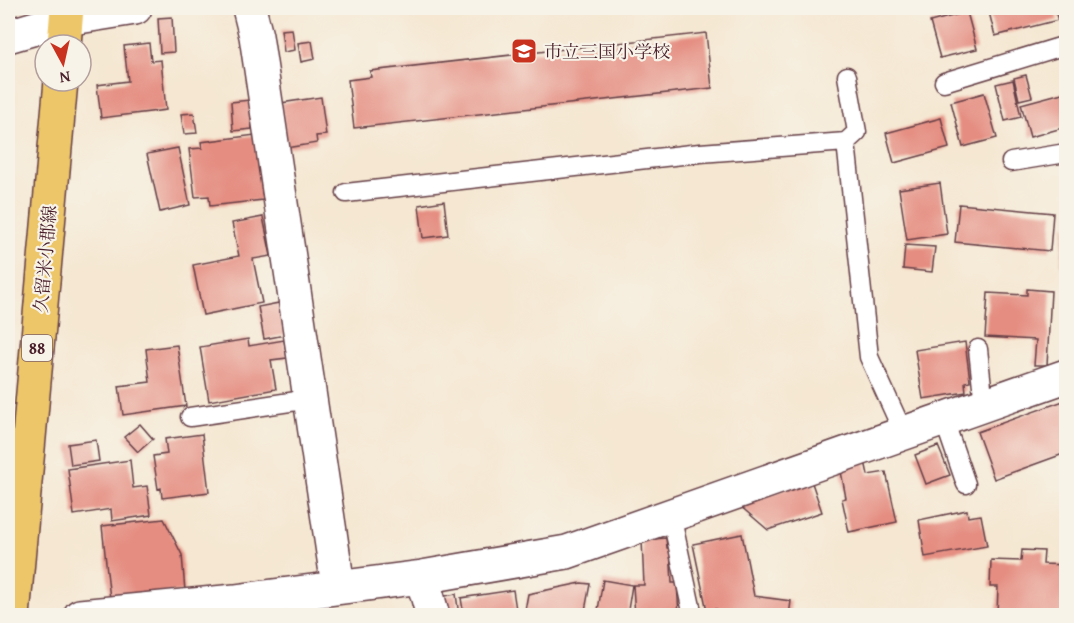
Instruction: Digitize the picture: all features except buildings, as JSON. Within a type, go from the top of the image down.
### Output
[{"type":"main road","name":"久留米小郡線","points":[[13,615],[60,93]]},
{"type":"street","points":[[8,36],[135,8]]},
{"type":"street","points":[[249,8],[256,36],[338,586]]},
{"type":"street","points":[[80,615],[236,608],[338,586],[422,577],[567,552],[1066,376]]},
{"type":"street","points":[[422,577],[433,615]]},
{"type":"lane","points":[[944,82],[1066,45]]},
{"type":"lane","points":[[346,194],[700,153],[846,142],[857,132],[847,76]]},
{"type":"lane","points":[[846,142],[869,357],[904,434]]},
{"type":"lane","points":[[1011,162],[1066,153]]},
{"type":"lane","points":[[978,349],[984,405]]},
{"type":"lane","points":[[190,417],[310,399]]},
{"type":"lane","points":[[944,420],[966,484]]},
{"type":"lane","points":[[671,515],[693,615]]},
{"type":"place","name":"市立三国小学校","points":[[524,51]]}]
